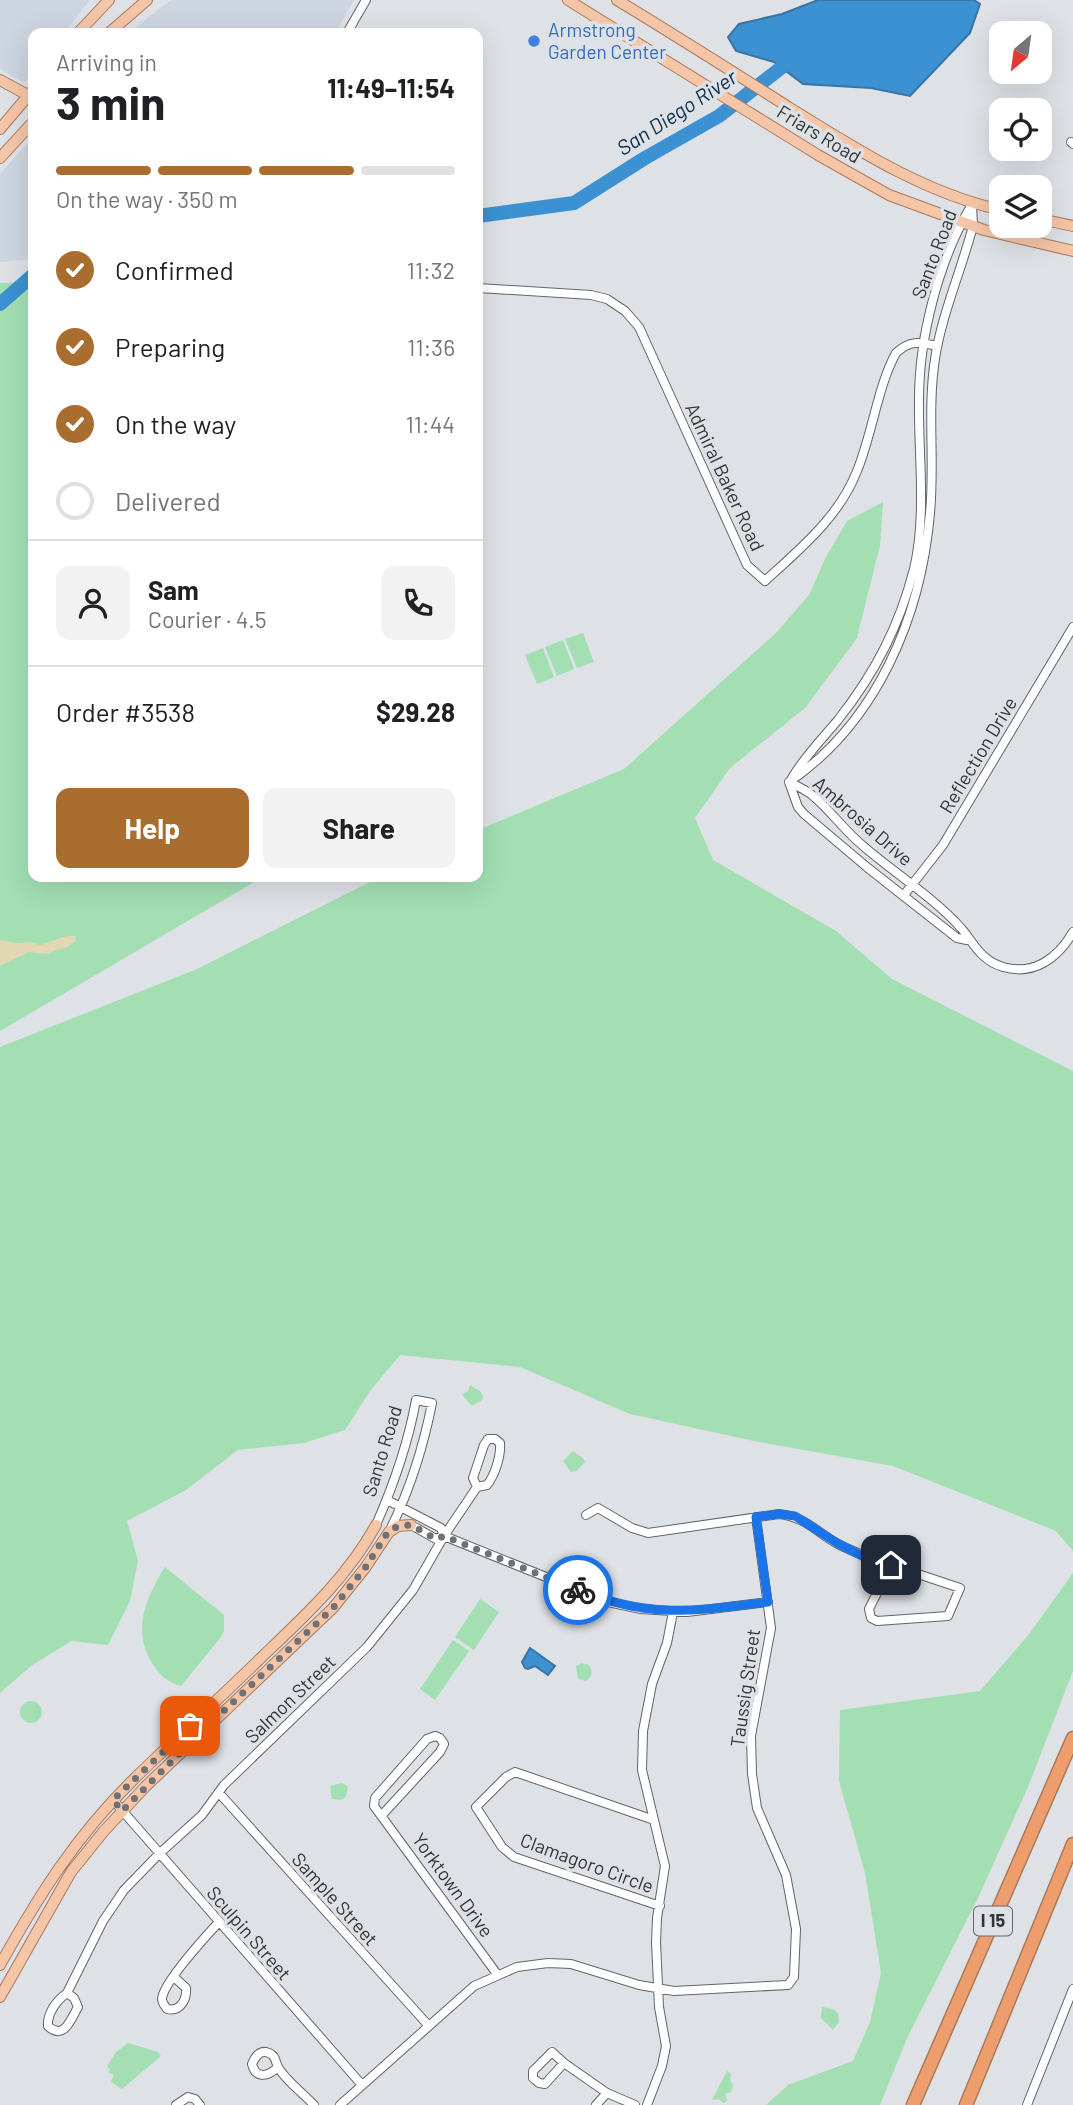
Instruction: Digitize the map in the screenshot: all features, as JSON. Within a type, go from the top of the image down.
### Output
[{"type":"highway","name":"I 15","points":[[913,2105],[1073,1738]]},
{"type":"highway","name":"I 15","points":[[966,2105],[1073,1844]]},
{"type":"main road","points":[[83,28],[109,0]]},
{"type":"main road","points":[[115,28],[147,0]]},
{"type":"main road","name":"Friars Road","points":[[568,0],[818,155],[889,195],[961,223],[1073,251]]},
{"type":"main road","name":"Friars Road","points":[[617,0],[834,135],[899,172],[972,204],[989,208]]},
{"type":"main road","points":[[0,80],[28,93]]},
{"type":"main road","points":[[0,130],[28,99]]},
{"type":"main road","points":[[0,158],[28,127]]},
{"type":"main road","points":[[1052,222],[1073,226]]},
{"type":"main road","name":"Santo Road","points":[[0,1965],[76,1842],[113,1800],[321,1601],[356,1559],[376,1525]]},
{"type":"main road","points":[[388,1532],[398,1526],[411,1525]]},
{"type":"main road","name":"Santo Road","points":[[0,1997],[71,1872],[122,1811],[155,1777],[333,1608],[365,1568],[388,1532]]},
{"type":"street","points":[[349,28],[366,0]]},
{"type":"street","name":"Santo Road","points":[[789,782],[803,759],[839,719],[878,663],[903,604],[914,567],[921,510],[919,398],[922,343],[937,290],[961,223],[972,204]]},
{"type":"street","name":"Santo Road","points":[[789,782],[810,768],[862,710],[887,671],[906,628],[922,574],[930,512],[932,404],[937,346],[973,226],[972,204]]},
{"type":"street","name":"Admiral Baker Road","points":[[483,288],[591,295],[607,299],[625,311],[639,327],[659,368],[747,565],[765,581],[822,527],[839,507],[857,471],[893,359],[906,344],[922,343]]},
{"type":"street","points":[[922,343],[937,346]]},
{"type":"street","name":"Reflection Drive","points":[[904,895],[943,845],[1073,627]]},
{"type":"street","name":"Ambrosia Drive","points":[[789,782],[811,793],[862,845],[912,884],[962,929],[967,940],[988,961],[1016,970],[1045,964],[1060,952],[1073,932]]},
{"type":"street","name":"Ambrosia Drive","points":[[789,782],[798,807],[804,814],[957,938],[967,940]]},
{"type":"street","name":"Santo Road","points":[[376,1525],[405,1452],[416,1400],[432,1403],[425,1439],[407,1494],[388,1532]]},
{"type":"street","name":"Salmon Street","points":[[66,1993],[74,1998],[78,2007],[67,2028],[53,2031],[48,2026],[48,2019],[59,1999],[66,1993],[103,1921],[124,1891],[202,1815],[224,1785],[367,1647],[414,1590],[444,1536],[477,1487],[487,1485],[492,1478],[501,1449],[500,1443],[495,1439],[488,1439],[484,1445],[473,1478],[477,1487]]},
{"type":"street","points":[[387,1500],[441,1528],[444,1536]]},
{"type":"street","points":[[586,1515],[598,1508],[632,1528],[648,1533],[779,1514],[795,1516],[864,1557],[891,1565],[960,1588],[948,1616],[877,1621],[871,1618],[869,1609],[891,1565]]},
{"type":"street","name":"Taussig Street","points":[[340,2105],[474,1986],[497,1974],[527,1965],[559,1963],[581,1966],[639,1985],[674,1991],[788,1985],[794,1978],[796,1929],[786,1875],[757,1808],[752,1774],[751,1736],[771,1628],[756,1517]]},
{"type":"street","points":[[411,1525],[436,1539],[444,1536],[608,1602],[640,1609],[673,1612],[768,1602]]},
{"type":"street","points":[[647,2105],[662,2066],[666,2046],[659,2007],[656,1942],[665,1866],[642,1770],[643,1731],[652,1684],[667,1643],[673,1612]]},
{"type":"street","points":[[435,1736],[440,1738],[444,1744],[440,1752],[382,1815],[374,1806],[375,1798],[427,1739],[435,1736]]},
{"type":"street","name":"Clamagoro Circle","points":[[654,1820],[515,1772],[506,1777],[476,1807],[502,1847],[514,1857],[660,1906]]},
{"type":"street","name":"Sample Street","points":[[219,1793],[428,2025]]},
{"type":"street","name":"Sculpin Street","points":[[113,1800],[362,2085]]},
{"type":"street","name":"Yorktown Drive","points":[[382,1815],[497,1974]]},
{"type":"street","points":[[174,1978],[192,1950],[219,1922]]},
{"type":"street","points":[[1027,2105],[1073,1989]]},
{"type":"street","points":[[564,2063],[607,2093],[635,2105]]},
{"type":"street","points":[[278,2067],[314,2105]]},
{"type":"street","points":[[596,2105],[607,2093]]},
{"type":"street","points":[[176,2105],[188,2097],[195,2099],[200,2105]]},
{"type":"shaded area","points":[[0,0],[90,0],[68,28],[28,28],[28,79],[24,83],[0,69]]},
{"type":"shaded area","points":[[171,0],[354,0],[338,28],[135,28]]},
{"type":"shaded area","points":[[28,143],[28,259],[0,262],[0,174]]},
{"type":"green space","points":[[28,282],[28,882],[254,882],[0,1031],[0,283]]},
{"type":"green space","points":[[883,502],[880,546],[857,638],[805,708],[730,768],[695,818],[713,860],[836,931],[892,979],[1073,1071],[1073,1551],[1056,1531],[893,1466],[754,1441],[630,1414],[520,1367],[400,1355],[370,1391],[345,1430],[304,1443],[238,1450],[186,1490],[127,1521],[138,1561],[130,1601],[108,1645],[71,1641],[31,1666],[0,1693],[0,1047],[197,969],[370,882],[483,882],[483,828],[624,769],[776,633],[809,595],[826,557],[847,521]]},
{"type":"green space","points":[[583,633],[594,662],[577,668],[565,639]]},
{"type":"green space","points":[[563,640],[574,669],[557,676],[545,647]]},
{"type":"green space","points":[[543,648],[554,677],[537,684],[525,655]]},
{"type":"green space","points":[[470,1385],[483,1396],[482,1400],[472,1406],[462,1395],[468,1391]]},
{"type":"green space","points":[[573,1451],[585,1462],[577,1471],[571,1472],[563,1461]]},
{"type":"green space","points":[[165,1567],[224,1615],[224,1631],[221,1637],[181,1686],[162,1676],[147,1653],[143,1641],[143,1616]]},
{"type":"green space","points":[[1073,1573],[1073,1671],[1028,1787],[978,1898],[908,2036],[880,2105],[766,2105],[788,2085],[853,2061],[870,2022],[881,1973],[865,1873],[839,1781],[840,1710],[980,1691],[1030,1633]]},
{"type":"green space","points":[[480,1599],[499,1612],[474,1650],[455,1637]]},
{"type":"green space","points":[[453,1640],[469,1651],[435,1700],[420,1689]]},
{"type":"green space","points":[[581,1663],[589,1665],[591,1669],[591,1676],[586,1681],[578,1679],[576,1666]]},
{"type":"green space","points":[[31,1701],[39,1704],[42,1712],[39,1720],[31,1723],[23,1720],[20,1712],[23,1704]]},
{"type":"green space","points":[[342,1783],[348,1786],[346,1797],[341,1800],[332,1799],[330,1786]]},
{"type":"green space","points":[[822,2007],[838,2013],[839,2022],[833,2030],[821,2018]]},
{"type":"green space","points":[[128,2043],[158,2052],[161,2056],[122,2089],[111,2082],[114,2075],[108,2072],[110,2069],[107,2067],[115,2053]]},
{"type":"green space","points":[[727,2071],[731,2074],[733,2086],[731,2092],[725,2094],[727,2100],[724,2103],[718,2099],[712,2100]]},
{"type":"sand","points":[[75,936],[76,941],[46,954],[29,952],[0,966],[0,940],[40,945]]},
{"type":"water","points":[[818,0],[974,0],[980,4],[970,33],[910,96],[871,88],[803,84],[774,62],[736,51],[728,37],[739,24],[782,14]]},
{"type":"water","points":[[530,1648],[555,1666],[548,1675],[535,1666],[525,1668],[522,1662]]},
{"type":"waterway","name":"San Diego River","points":[[483,215],[574,203],[719,116],[795,57]]},
{"type":"waterway","name":"San Diego River","points":[[0,304],[28,279]]},
{"type":"way so far","points":[[190,1726],[113,1800],[122,1811],[333,1608],[365,1568],[388,1532],[398,1526],[411,1525],[436,1539],[444,1536],[578,1590]]},
{"type":"place","name":"Armstrong Garden Center","points":[[534,41]]},
{"type":"route","points":[[578,1590],[624,1606],[673,1612],[768,1602],[756,1517],[779,1514],[795,1516],[864,1557],[891,1565]]}]
